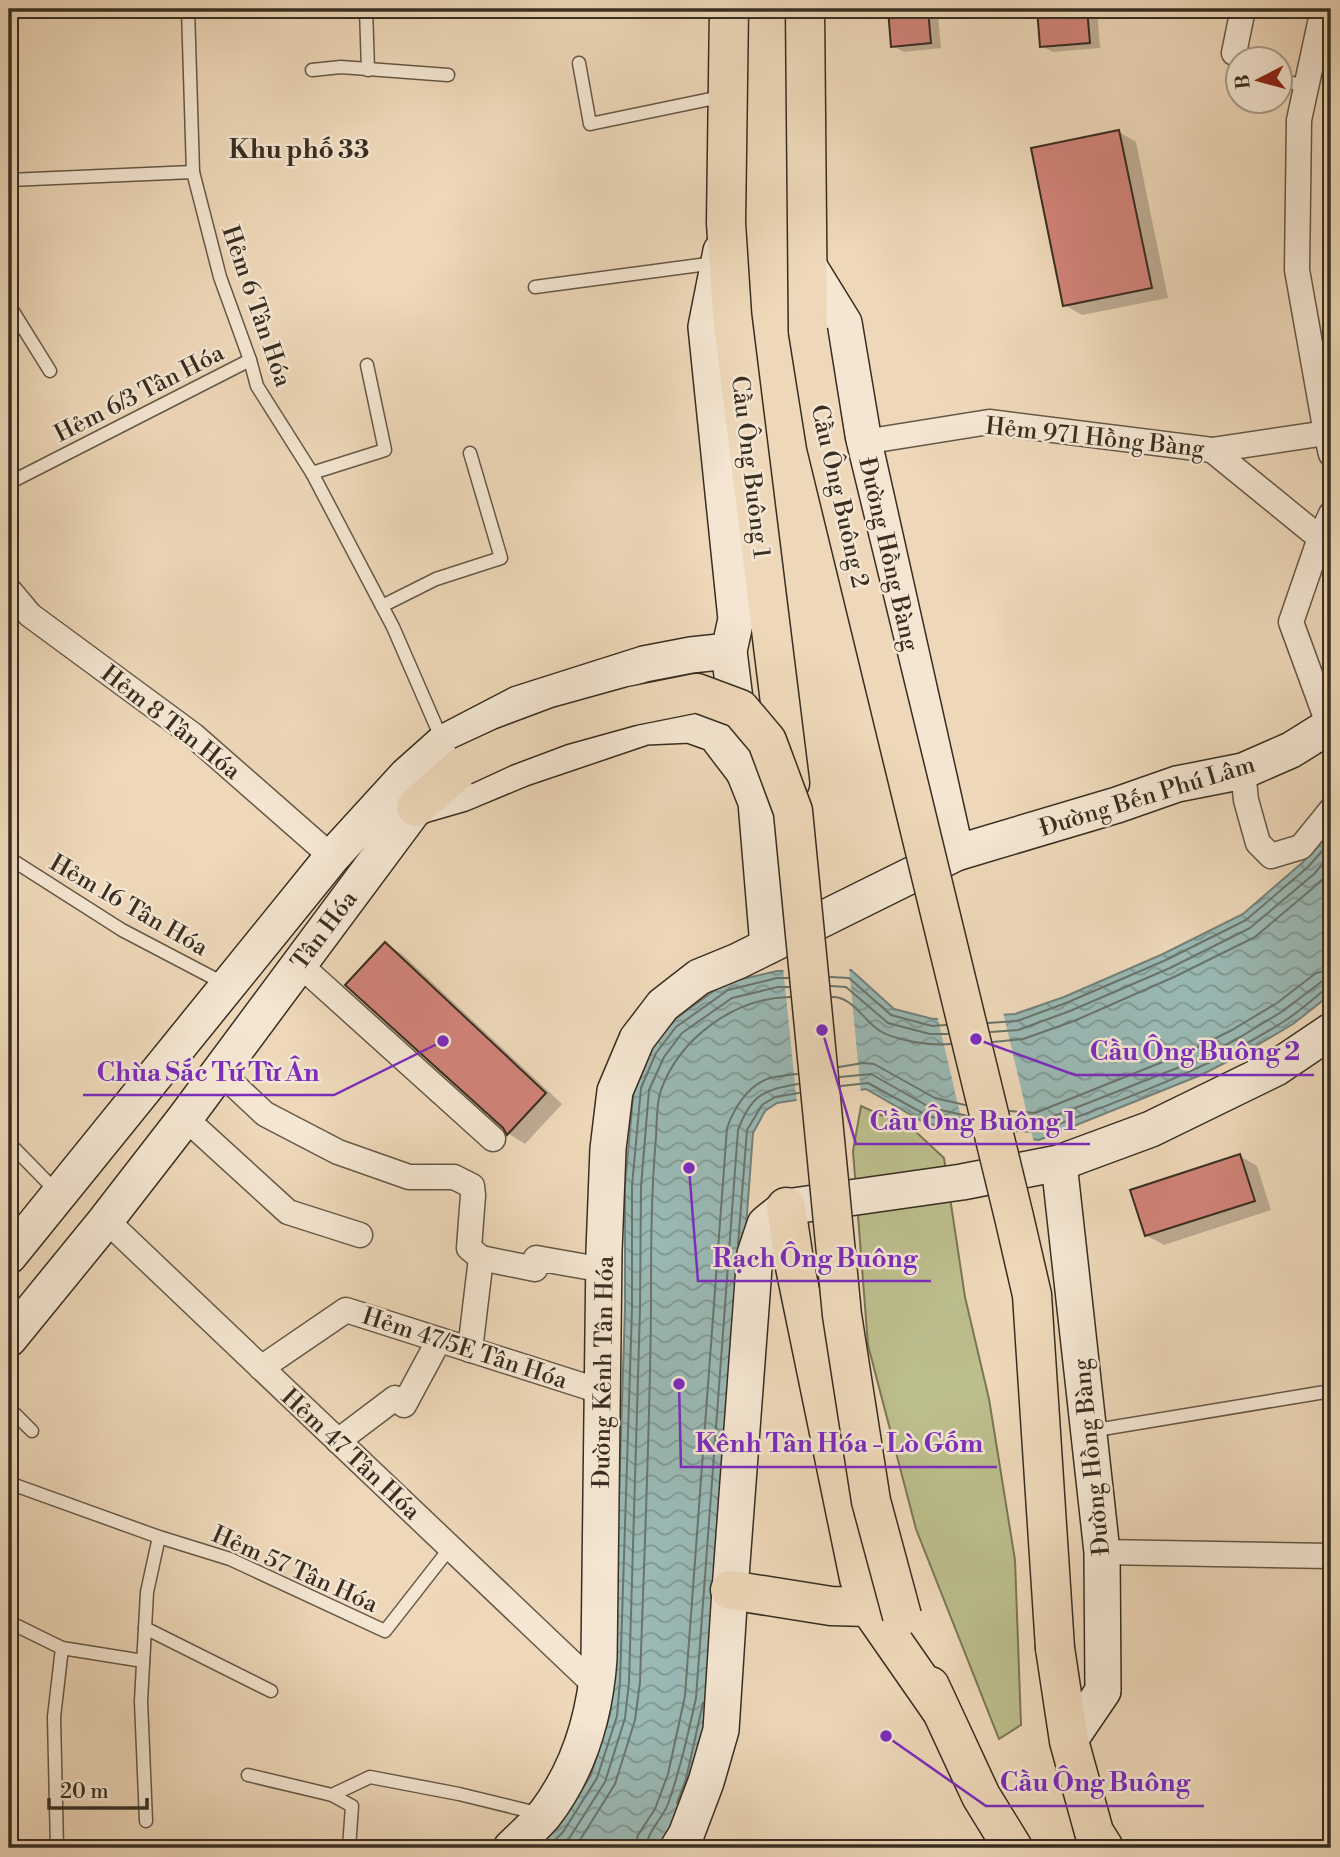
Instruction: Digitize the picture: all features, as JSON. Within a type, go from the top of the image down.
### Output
[{"type":"main road","points":[[726,223],[730,9]]},
{"type":"main road","points":[[805,9],[807,263]]},
{"type":"main road","name":"Cầu Ông Buông 1","points":[[726,223],[732,315],[793,811],[842,1315],[885,1612]]},
{"type":"main road","name":"Cầu Ông Buông 2","points":[[807,263],[808,331],[825,444],[1032,1295],[1055,1648],[1069,1741]]},
{"type":"main road","points":[[416,807],[453,754],[504,747],[560,726],[632,706],[697,693],[740,709],[767,741],[793,811]]},
{"type":"main road","points":[[786,1207],[795,1267],[859,1578],[885,1612],[940,1709],[981,1796],[1013,1848]]},
{"type":"main road","points":[[730,1590],[885,1612]]},
{"type":"main road","points":[[1069,1741],[1094,1832],[1104,1848]]},
{"type":"street","points":[[1235,46],[1243,9]]},
{"type":"street","points":[[1323,9],[1298,120],[1297,270],[1329,443]]},
{"type":"street","points":[[726,223],[706,327],[732,635],[768,946]]},
{"type":"street","name":"Đường Hồng Bàng","points":[[807,263],[844,323],[864,442],[956,853]]},
{"type":"street","name":"Hẻm 971 Hồng Bàng","points":[[864,442],[989,422],[1212,450],[1329,443]]},
{"type":"street","points":[[1212,450],[1320,538]]},
{"type":"street","points":[[1330,725],[1292,622],[1320,538],[1331,514]]},
{"type":"street","name":"Hẻm 8 Tân Hóa","points":[[9,590],[30,615],[193,735],[332,858]]},
{"type":"street","name":"Tân Hóa","points":[[9,1256],[332,858],[406,776],[453,754],[518,704],[644,664],[691,654],[732,635]]},
{"type":"street","points":[[416,807],[461,794],[521,769],[645,727],[690,725],[715,734],[750,787]]},
{"type":"street","name":"Đường Bến Phú Lâm","points":[[768,946],[956,853],[1117,805],[1177,784],[1243,771],[1291,750],[1330,725]]},
{"type":"street","points":[[1243,771],[1246,800],[1258,843],[1271,856],[1301,847],[1331,810]]},
{"type":"street","name":"Tân Hóa","points":[[9,1339],[186,1118],[416,807]]},
{"type":"street","name":"Đường Kênh Tân Hóa","points":[[511,1848],[544,1815],[575,1766],[593,1714],[597,1687],[604,1270],[608,1149],[615,1091],[636,1040],[663,1005],[699,978],[768,946]]},
{"type":"street","points":[[299,964],[493,1139]]},
{"type":"street","points":[[678,1848],[706,1782],[721,1730],[755,1254],[765,1224],[786,1207],[962,1182],[1059,1163],[1151,1129],[1276,1068],[1331,1031]]},
{"type":"street","points":[[219,1071],[265,1114],[338,1152],[409,1178],[454,1177],[472,1186],[470,1248],[481,1258],[535,1269],[536,1258],[604,1270]]},
{"type":"street","points":[[186,1118],[288,1212],[360,1235]]},
{"type":"street","name":"Đường Hồng Bàng","points":[[1059,1163],[1102,1552],[1103,1691],[1069,1741]]},
{"type":"street","name":"Hẻm 47 Tân Hóa","points":[[106,1220],[597,1687]]},
{"type":"street","points":[[470,1350],[481,1258]]},
{"type":"street","name":"Hẻm 47/5E Tân Hóa","points":[[261,1368],[346,1310],[603,1392]]},
{"type":"street","points":[[338,1441],[394,1398],[404,1405],[439,1340]]},
{"type":"street","points":[[1102,1552],[1331,1556]]},
{"type":"lane","points":[[117,9],[190,9]]},
{"type":"lane","name":"Hẻm 6 Tân Hóa","points":[[190,9],[193,172],[220,277],[257,386],[312,473],[393,627],[453,754]]},
{"type":"lane","points":[[366,9],[368,70]]},
{"type":"lane","points":[[579,63],[590,124],[728,95]]},
{"type":"lane","points":[[312,70],[341,66],[448,75]]},
{"type":"lane","points":[[1294,83],[1306,86]]},
{"type":"lane","points":[[9,180],[193,172]]},
{"type":"lane","points":[[535,287],[719,263]]},
{"type":"lane","points":[[9,305],[50,371]]},
{"type":"lane","name":"Hẻm 6/3 Tân Hóa","points":[[9,483],[250,360]]},
{"type":"lane","points":[[312,473],[385,450],[367,365]]},
{"type":"lane","points":[[382,606],[436,579],[501,558],[470,453]]},
{"type":"lane","name":"Hẻm 16 Tân Hóa","points":[[9,858],[122,930],[228,986]]},
{"type":"lane","points":[[9,1143],[59,1194]]},
{"type":"lane","points":[[1089,1431],[1331,1391]]},
{"type":"lane","points":[[9,1408],[32,1431]]},
{"type":"lane","name":"Hẻm 57 Tân Hóa","points":[[9,1483],[159,1537],[230,1559],[385,1632],[450,1548]]},
{"type":"lane","points":[[146,1821],[141,1701],[147,1592],[159,1537]]},
{"type":"lane","points":[[9,1622],[61,1648],[143,1661]]},
{"type":"lane","points":[[145,1628],[271,1691]]},
{"type":"lane","points":[[57,1848],[54,1717],[61,1648]]},
{"type":"lane","points":[[248,1775],[332,1795],[352,1806],[349,1848]]},
{"type":"lane","points":[[332,1795],[370,1777],[459,1794],[544,1815]]},
{"type":"green space","points":[[861,1106],[914,1130],[944,1158],[965,1297],[989,1399],[1015,1560],[1021,1725],[999,1739],[916,1529],[868,1345],[853,1151]]},
{"type":"water","points":[[1331,830],[1331,994],[1293,1024],[1201,1075],[1039,1140],[981,1135],[925,1123],[866,1089],[777,1103],[765,1111],[753,1133],[711,1700],[678,1821],[660,1848],[537,1848],[557,1828],[591,1775],[610,1714],[625,1309],[625,1186],[634,1086],[650,1049],[671,1022],[725,983],[777,971],[851,970],[894,1009],[933,1019],[1015,1014],[1064,997],[1163,954],[1243,914],[1303,862]]},
{"type":"pier","points":[[783,967],[849,967],[861,1094],[797,1104]]},
{"type":"pier","points":[[1003,1012],[1034,1143],[980,1139],[965,1135],[937,1015]]},
{"type":"building","points":[[888,9],[928,9],[931,43],[891,47]]},
{"type":"building","points":[[1037,9],[1087,9],[1090,43],[1040,47]]},
{"type":"building","points":[[1119,130],[1152,288],[1063,306],[1031,148]]},
{"type":"building","points":[[385,942],[546,1093],[507,1135],[503,1128],[345,985]]},
{"type":"building","points":[[1240,1154],[1255,1201],[1145,1236],[1130,1190]]},
{"type":"place","name":"Cầu Ông Buông 1","points":[[822,1030]]},
{"type":"place","name":"Cầu Ông Buông 2","points":[[976,1039]]},
{"type":"place","name":"Chùa Sắc Tứ Từ Ân","points":[[443,1041]]},
{"type":"place","name":"Rạch Ông Buông","points":[[689,1168]]},
{"type":"place","name":"Kênh Tân Hóa - Lò Gốm","points":[[679,1384]]},
{"type":"place","name":"Cầu Ông Buông","points":[[886,1736]]},
{"type":"district","name":"Khu phố 33","points":[[299,149]]}]
